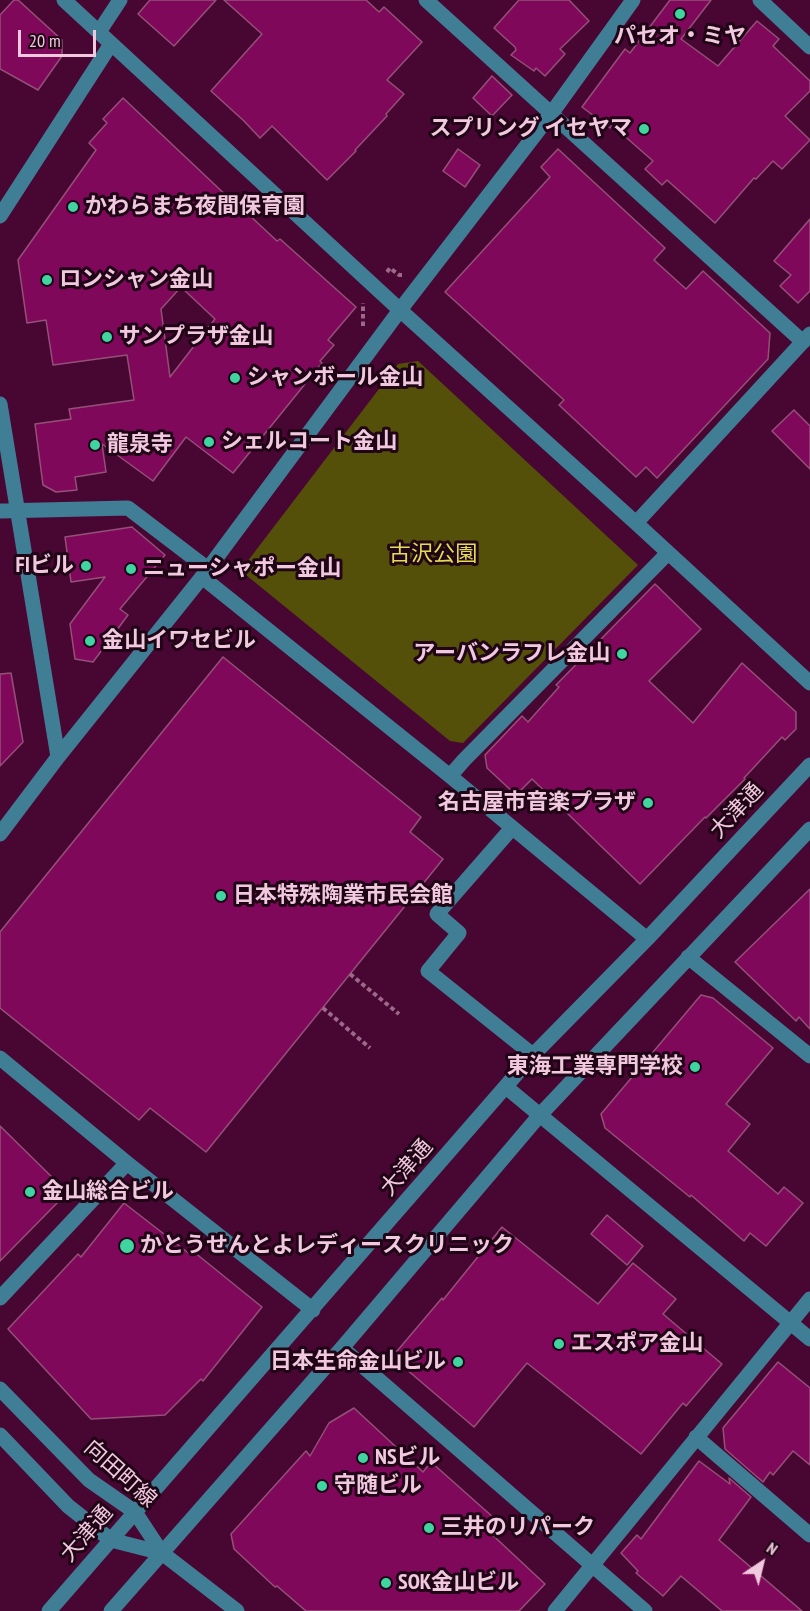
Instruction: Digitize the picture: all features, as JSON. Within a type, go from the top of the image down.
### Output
[{"type":"street","points":[[64,0],[810,683]]},
{"type":"street","points":[[99,32],[120,0]]},
{"type":"street","points":[[426,0],[551,114],[806,338],[636,523]]},
{"type":"street","points":[[0,834],[58,756],[204,573],[400,310],[551,114],[633,0]]},
{"type":"street","points":[[760,0],[810,47]]},
{"type":"street","points":[[0,216],[111,44]]},
{"type":"street","points":[[0,404],[58,756]]},
{"type":"street","points":[[0,511],[128,508],[648,939]]},
{"type":"street","points":[[450,777],[464,760],[668,553]]},
{"type":"street","name":"大津通","points":[[49,1611],[533,1055],[648,939],[810,765]]},
{"type":"street","points":[[512,828],[437,915],[459,933],[428,971],[533,1055]]},
{"type":"street","points":[[111,1611],[342,1348],[539,1116],[810,829]]},
{"type":"street","points":[[688,957],[810,1056]]},
{"type":"street","points":[[0,1059],[313,1310]]},
{"type":"street","points":[[506,1087],[810,1339]]},
{"type":"street","points":[[0,1298],[127,1163]]},
{"type":"street","points":[[555,1611],[810,1299]]},
{"type":"street","points":[[342,1348],[645,1611]]},
{"type":"street","name":"向田町線","points":[[0,1389],[89,1480],[135,1512],[162,1553]]},
{"type":"street","points":[[0,1435],[68,1506],[111,1540],[162,1553],[237,1611]]},
{"type":"street","points":[[696,1437],[810,1535]]},
{"type":"path","points":[[350,974],[399,1014]]},
{"type":"path","points":[[322,1008],[370,1048]]},
{"type":"path","points":[[80,1439],[107,1462]]},
{"type":"green space","name":"古沢公園","points":[[418,361],[638,565],[463,743],[450,741],[246,575],[247,562],[398,364]]},
{"type":"building","points":[[14,0],[18,0],[62,40],[62,56],[38,90],[0,69],[0,15]]},
{"type":"building","points":[[150,0],[216,0],[174,46],[138,14]]},
{"type":"building","points":[[224,0],[366,0],[379,12],[384,7],[422,42],[387,80],[404,94],[356,151],[327,180],[272,126],[260,138],[211,91],[262,34]]},
{"type":"building","points":[[519,0],[569,0],[589,21],[560,49],[565,54],[545,76],[536,68],[534,71],[511,55],[516,50],[515,47],[494,28]]},
{"type":"building","points":[[670,0],[711,0],[681,39],[718,66],[757,21],[779,39],[773,46],[810,81],[810,91],[785,116],[810,140],[782,169],[773,161],[756,179],[754,178],[715,223],[667,180],[662,185],[645,169],[653,161],[612,125],[610,128],[582,107],[625,49],[630,53]]},
{"type":"building","points":[[492,76],[512,95],[492,116],[473,98]]},
{"type":"building","points":[[123,98],[232,201],[277,241],[280,239],[356,307],[328,340],[334,345],[320,361],[322,363],[233,473],[186,437],[153,481],[102,444],[106,472],[75,477],[77,490],[56,492],[43,485],[35,424],[71,419],[69,409],[134,400],[127,355],[53,365],[46,320],[27,323],[18,260],[96,150],[89,143],[107,123],[103,119]],"holes":[[[181,287],[215,319],[170,377],[161,309]]]},
{"type":"building","points":[[458,149],[480,165],[465,187],[443,171]]},
{"type":"building","points":[[558,149],[665,248],[654,260],[686,289],[703,271],[770,333],[768,359],[657,478],[646,467],[636,477],[559,405],[564,400],[445,292],[550,177],[541,167]]},
{"type":"building","points":[[810,219],[810,291],[798,303],[780,286],[791,275],[774,261]]},
{"type":"building","points":[[794,410],[810,426],[810,469],[772,431]]},
{"type":"building","points":[[132,527],[165,555],[120,609],[128,615],[93,662],[75,659],[70,624],[105,577],[71,582],[65,537]]},
{"type":"building","points":[[655,584],[701,629],[649,681],[693,723],[742,663],[796,712],[796,729],[785,740],[782,737],[745,779],[640,884],[532,779],[516,795],[487,768],[485,755],[522,716],[528,722],[559,687],[556,685]]},
{"type":"building","name":"日本特殊陶業市民会館","points":[[223,657],[421,817],[410,832],[443,859],[206,1152],[150,1108],[139,1120],[0,1008],[0,932]]},
{"type":"building","points":[[11,673],[23,742],[0,766],[0,674]]},
{"type":"building","points":[[810,889],[810,1029],[799,1017],[796,1021],[735,962]]},
{"type":"building","points":[[701,995],[713,998],[773,1048],[726,1104],[750,1124],[728,1151],[778,1194],[784,1187],[803,1203],[766,1246],[750,1233],[744,1241],[691,1195],[690,1197],[605,1128],[601,1114]]},
{"type":"building","name":"金山総合ビル","points":[[0,1126],[59,1184],[60,1200],[0,1261]]},
{"type":"building","points":[[124,1203],[191,1255],[194,1252],[262,1307],[203,1381],[201,1379],[165,1415],[91,1419],[8,1329],[78,1254],[81,1257]]},
{"type":"building","points":[[607,1215],[643,1246],[627,1265],[591,1234]]},
{"type":"building","points":[[502,1227],[598,1304],[633,1263],[676,1299],[663,1314],[722,1364],[686,1406],[683,1403],[641,1454],[527,1363],[474,1427],[392,1357],[442,1298],[443,1300]]},
{"type":"building","points":[[778,1362],[810,1388],[810,1465],[793,1451],[773,1475],[770,1472],[763,1482],[725,1449],[723,1428]]},
{"type":"building","points":[[354,1408],[423,1472],[431,1462],[494,1518],[485,1528],[545,1584],[519,1611],[306,1611],[277,1586],[275,1587],[234,1549],[231,1534],[306,1451],[310,1456],[329,1423]]},
{"type":"building","points":[[699,1461],[730,1484],[729,1478],[751,1497],[719,1540],[802,1611],[722,1611],[681,1576],[663,1596],[636,1573],[638,1571],[621,1553],[637,1535],[641,1539]]},
{"type":"place","name":"パセオ・ミヤ","points":[[680,14]]},
{"type":"place","name":"スプリング イセヤマ","points":[[644,129]]},
{"type":"place","name":"かわらまち夜間保育園","points":[[73,207]]},
{"type":"place","name":"ロンシャン金山","points":[[47,280]]},
{"type":"place","name":"サンプラザ金山","points":[[107,337]]},
{"type":"place","name":"シャンボール金山","points":[[235,378]]},
{"type":"place","name":"シェルコート金山","points":[[209,442]]},
{"type":"place","name":"龍泉寺","points":[[95,445]]},
{"type":"place","name":"FIビル","points":[[86,566]]},
{"type":"place","name":"ニューシャポー金山","points":[[131,569]]},
{"type":"place","name":"金山イワセビル","points":[[90,641]]},
{"type":"place","name":"アーバンラフレ金山","points":[[622,654]]},
{"type":"place","name":"名古屋市音楽プラザ","points":[[648,803]]},
{"type":"place","name":"日本特殊陶業市民会館","points":[[221,896]]},
{"type":"place","name":"東海工業専門学校","points":[[695,1067]]},
{"type":"place","name":"金山総合ビル","points":[[30,1192]]},
{"type":"place","name":"かとうせんとよレディースクリニック","points":[[127,1246]]},
{"type":"place","name":"エスポア金山","points":[[559,1344]]},
{"type":"place","name":"日本生命金山ビル","points":[[458,1362]]},
{"type":"place","name":"NSビル","points":[[363,1458]]},
{"type":"place","name":"守随ビル","points":[[322,1486]]},
{"type":"place","name":"三井のリパーク","points":[[429,1528]]},
{"type":"place","name":"SOK金山ビル","points":[[386,1583]]}]
